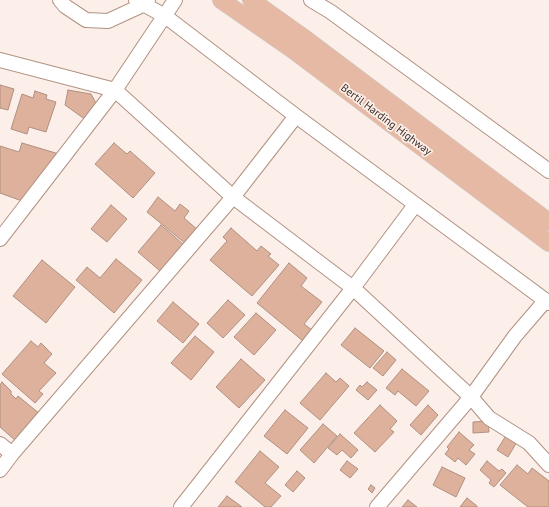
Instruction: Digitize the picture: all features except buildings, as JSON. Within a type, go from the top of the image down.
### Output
[{"type":"main road","name":"Bertil Harding Highway","points":[[221,0],[293,50],[549,243]]},
{"type":"main road","name":"Bertil Harding Highway","points":[[250,0],[303,37],[549,222]]},
{"type":"street","points":[[60,0],[65,6],[86,20],[108,22],[143,1],[547,302],[515,336],[471,397],[377,507]]},
{"type":"street","points":[[0,239],[114,90],[175,0]]},
{"type":"street","points":[[311,0],[331,12],[549,171]]},
{"type":"street","points":[[0,60],[114,90],[233,197],[353,288],[471,397],[489,418],[529,443],[549,465]]},
{"type":"street","points":[[0,470],[12,454],[233,197],[296,116]]},
{"type":"street","points":[[180,507],[353,288],[415,205]]},
{"type":"street","points":[[0,444],[12,454]]}]
